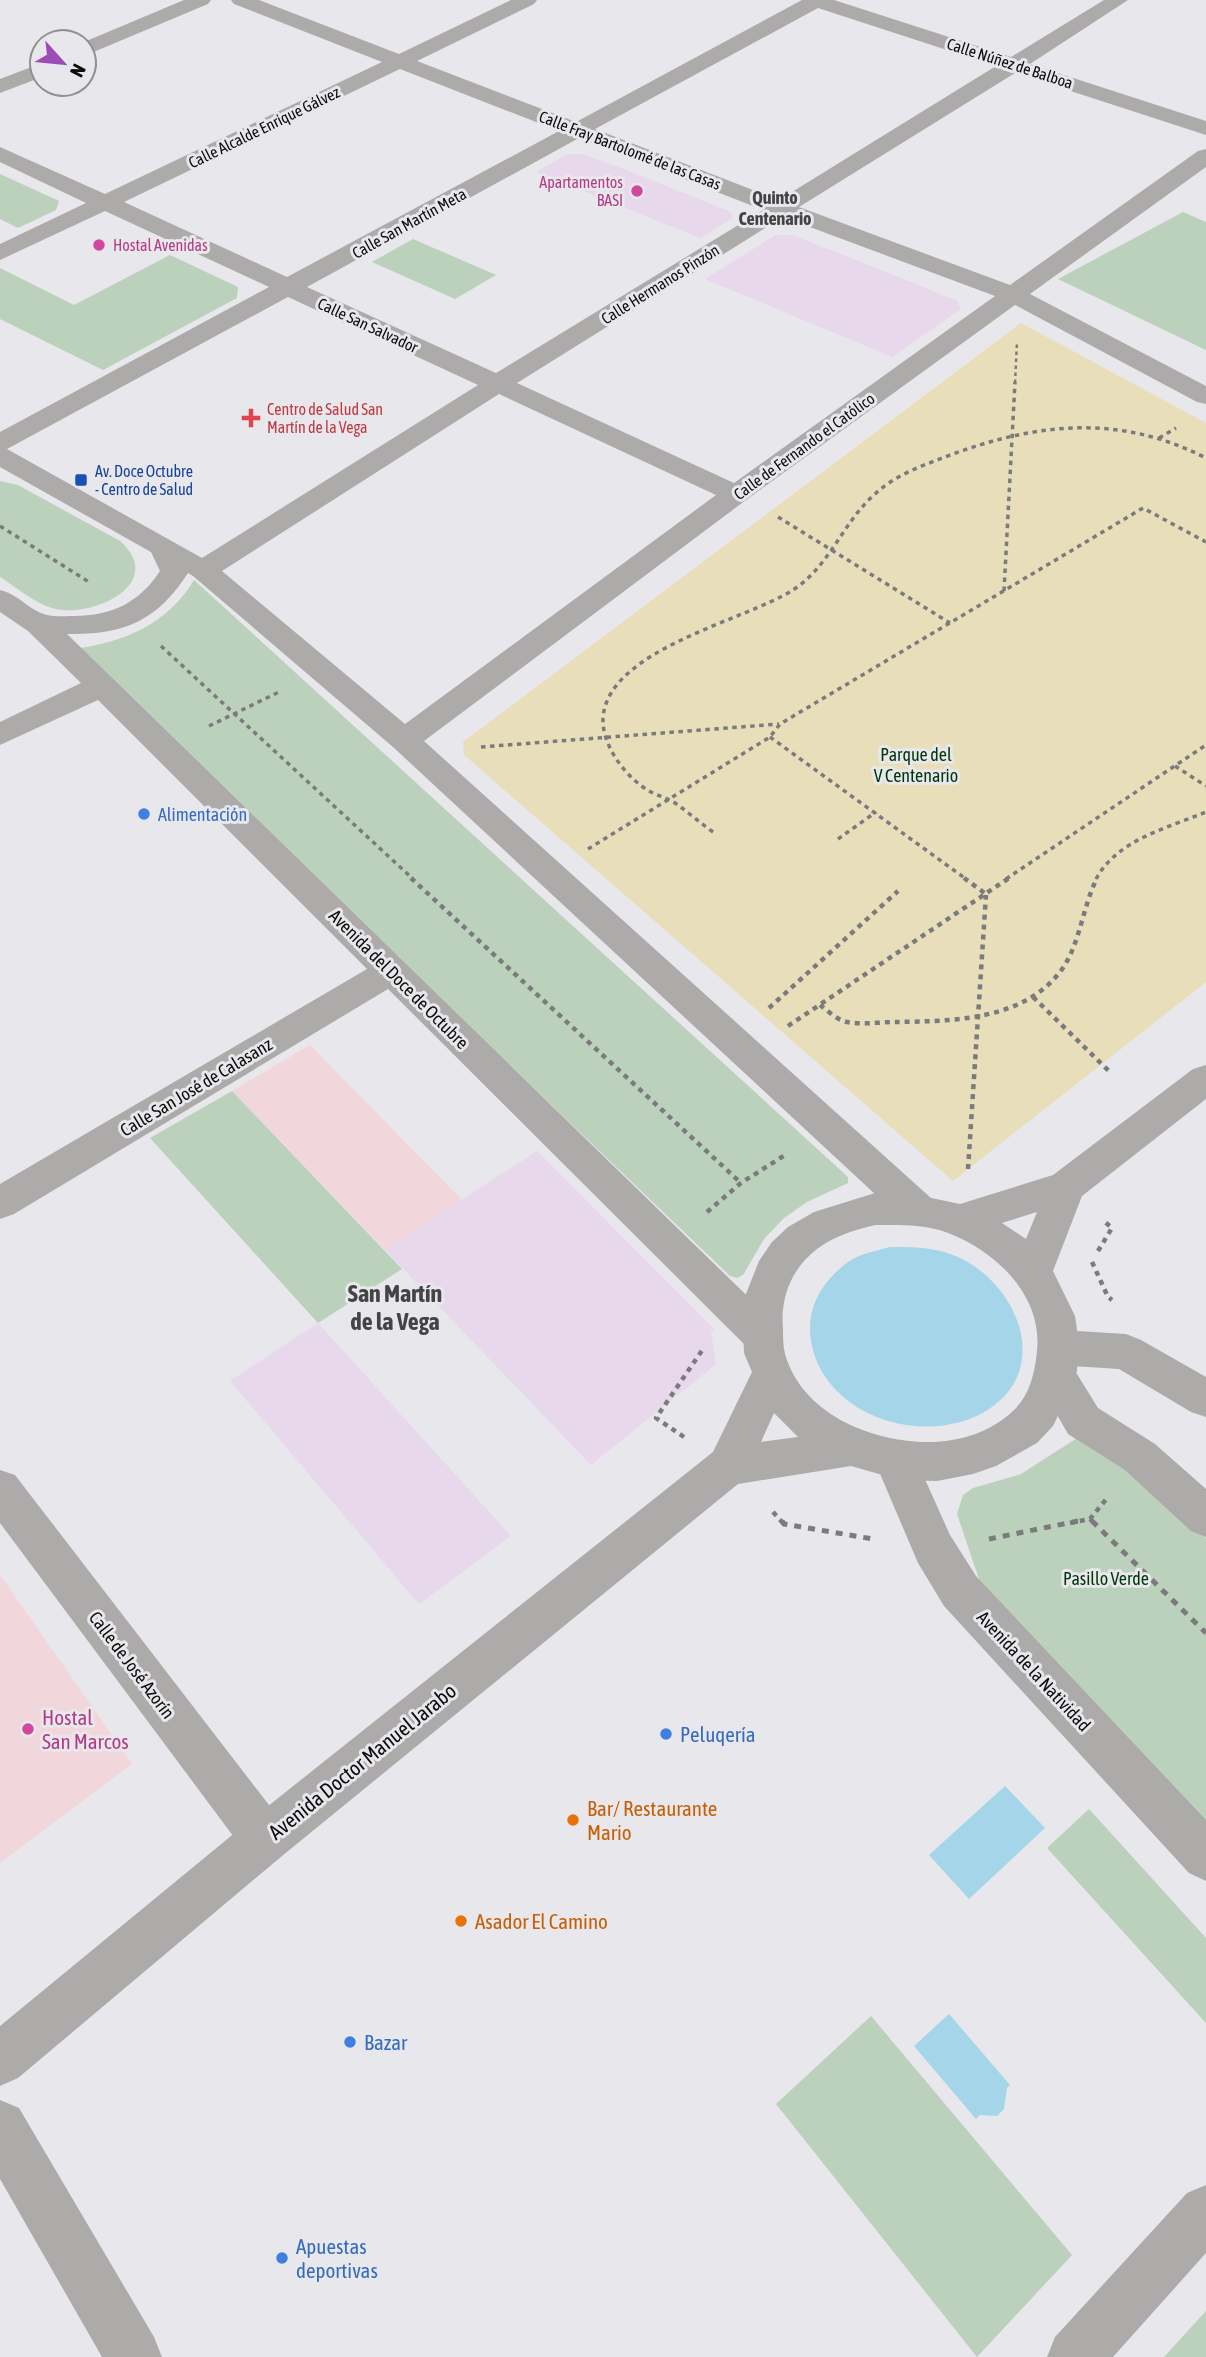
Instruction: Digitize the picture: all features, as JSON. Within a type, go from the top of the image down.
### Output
[{"type":"street","points":[[98,32],[155,0]]},
{"type":"street","points":[[98,36],[201,0]]},
{"type":"street","name":"Calle Fray Bartolomé de las Casas","points":[[241,0],[782,209],[1014,295],[1206,396]]},
{"type":"street","name":"Calle Alcalde Enrique Gálvez","points":[[0,253],[527,0]]},
{"type":"street","name":"Calle Núñez de Balboa","points":[[815,0],[1206,128]]},
{"type":"street","name":"Calle San Martín Meta","points":[[0,443],[815,0]]},
{"type":"street","name":"Calle Hermanos Pinzón","points":[[204,570],[497,384],[1118,0]]},
{"type":"street","points":[[0,66],[28,54]]},
{"type":"street","points":[[0,87],[28,75]]},
{"type":"street","name":"Calle San Salvador","points":[[0,154],[736,494]]},
{"type":"street","name":"Calle de Fernando el Católico","points":[[404,740],[736,494],[1206,156]]},
{"type":"street","points":[[8,465],[204,570],[404,740],[917,1209]]},
{"type":"street","name":"Avenida del Doce de Octubre","points":[[39,624],[84,628],[128,617],[165,590],[176,571],[162,547]]},
{"type":"street","name":"Avenida del Doce de Octubre","points":[[0,599],[39,624],[760,1334]]},
{"type":"street","points":[[0,735],[102,685]]},
{"type":"street","name":"Calle San José de Calasanz","points":[[0,1203],[391,971]]},
{"type":"street","points":[[960,1220],[1066,1187],[1206,1079]]},
{"type":"street","points":[[1032,1271],[1066,1187]]},
{"type":"street","points":[[1059,1363],[1035,1417],[998,1447],[949,1462],[896,1462],[850,1448],[817,1429],[790,1404],[771,1375],[760,1334],[762,1297],[777,1265],[802,1238],[836,1219],[875,1209],[917,1209],[960,1220],[1000,1241],[1032,1271],[1054,1307],[1059,1363],[1083,1421],[1140,1457],[1206,1517]]},
{"type":"street","points":[[1059,1363],[1126,1352],[1206,1399]]},
{"type":"street","name":"Avenida Doctor Manuel Jarabo","points":[[0,2060],[265,1839],[728,1466],[771,1375]]},
{"type":"street","points":[[728,1466],[850,1448]]},
{"type":"street","name":"Avenida de la Natividad","points":[[896,1462],[933,1549],[960,1591],[1206,1856]]},
{"type":"street","name":"Calle de José Azorín","points":[[0,1489],[265,1839]]},
{"type":"street","points":[[0,2127],[134,2357]]},
{"type":"street","points":[[1075,2357],[1206,2212]]},
{"type":"path","points":[[1004,591],[1018,330]]},
{"type":"path","points":[[713,832],[669,799],[649,790],[622,767],[606,737],[603,718],[605,706],[614,690],[636,667],[677,642],[767,605],[793,590],[811,577],[833,552],[863,506],[885,486],[944,458],[1013,434],[1066,428],[1136,433],[1183,446],[1206,458]]},
{"type":"path","points":[[548,873],[770,737],[780,724],[1143,508],[1206,542]]},
{"type":"path","points":[[768,512],[950,623]]},
{"type":"path","points":[[0,526],[83,576],[236,713],[741,1183]]},
{"type":"path","points":[[166,748],[324,670]]},
{"type":"path","points":[[471,748],[780,724]]},
{"type":"path","points":[[770,737],[986,894]]},
{"type":"path","points":[[746,1054],[1206,745]]},
{"type":"path","points":[[1175,766],[1206,786]]},
{"type":"path","points":[[838,839],[876,812]]},
{"type":"path","points":[[820,1005],[844,1022],[978,1017],[1004,1012],[1033,997],[1059,974],[1084,905],[1107,863],[1133,844],[1206,812]]},
{"type":"path","points":[[768,1009],[898,891]]},
{"type":"path","points":[[968,1170],[986,894]]},
{"type":"path","points":[[1033,997],[1111,1073]]},
{"type":"path","points":[[933,1549],[1090,1519],[1140,1457]]},
{"type":"path","points":[[1090,1519],[1206,1633]]},
{"type":"shaded area","points":[[568,154],[582,154],[621,168],[731,212],[733,218],[700,238],[536,172]]},
{"type":"shaded area","points":[[776,235],[792,235],[889,273],[957,301],[961,309],[892,357],[705,279]]},
{"type":"shaded area","points":[[310,1045],[462,1200],[385,1250],[232,1091]]},
{"type":"shaded area","points":[[537,1151],[715,1330],[711,1332],[716,1364],[591,1465],[385,1250]]},
{"type":"shaded area","points":[[318,1323],[511,1536],[419,1604],[230,1381]]},
{"type":"shaded area","points":[[0,1575],[132,1764],[0,1863]]},
{"type":"green space","points":[[0,174],[59,201],[56,210],[18,228],[0,219]]},
{"type":"green space","points":[[1183,212],[1206,222],[1206,350],[1058,279]]},
{"type":"green space","points":[[413,239],[496,275],[455,299],[372,262]]},
{"type":"green space","points":[[170,255],[238,287],[237,298],[103,370],[0,319],[0,268],[74,305]]},
{"type":"green space","points":[[0,481],[18,485],[120,541],[132,556],[135,569],[132,581],[122,592],[94,607],[62,610],[38,602],[0,577]]},
{"type":"green space","points":[[194,580],[848,1177],[848,1183],[807,1202],[784,1218],[764,1239],[743,1275],[737,1278],[730,1276],[75,649],[111,641],[143,628],[171,608]]},
{"type":"green space","points":[[232,1091],[402,1269],[318,1323],[150,1138]]},
{"type":"green space","name":"Pasillo Verde","points":[[1077,1438],[1107,1445],[1206,1538],[1206,1822],[980,1582],[957,1514],[963,1495],[973,1488],[1021,1474]]},
{"type":"green space","points":[[1089,1809],[1206,1938],[1206,2023],[1047,1848]]},
{"type":"green space","points":[[871,2016],[1072,2255],[977,2357],[776,2104]]},
{"type":"green space","points":[[1206,2311],[1206,2357],[1164,2357]]},
{"type":"sand","name":"Parque del V Centenario","points":[[1021,323],[1206,423],[1206,982],[953,1181],[464,755],[463,742]]},
{"type":"water","points":[[890,1247],[933,1249],[958,1257],[979,1269],[1010,1305],[1019,1327],[1023,1349],[1019,1371],[1008,1391],[989,1409],[964,1421],[937,1426],[909,1425],[882,1419],[857,1407],[836,1390],[820,1368],[811,1341],[810,1326],[820,1292],[831,1277],[849,1262]]},
{"type":"water","points":[[1005,1786],[1045,1828],[969,1899],[929,1855]]},
{"type":"water","points":[[949,2014],[1010,2085],[1007,2088],[1004,2109],[997,2116],[980,2115],[976,2119],[914,2046]]},
{"type":"place","name":"Apartamentos BASI","points":[[637,191]]},
{"type":"place","name":"Hostal Avenidas","points":[[99,245]]},
{"type":"place","name":"Centro de Salud San Martín de la Vega","points":[[251,418]]},
{"type":"place","name":"Av. Doce Octubre - Centro de Salud","points":[[81,480]]},
{"type":"place","name":"Alimentación","points":[[144,814]]},
{"type":"place","name":"Hostal San Marcos","points":[[28,1729]]},
{"type":"place","name":"Peluqería","points":[[666,1734]]},
{"type":"place","name":"Bar/ Restaurante Mario","points":[[573,1820]]},
{"type":"place","name":"Asador El Camino","points":[[461,1921]]},
{"type":"place","name":"Bazar","points":[[350,2042]]},
{"type":"place","name":"Apuestas deportivas","points":[[282,2258]]},
{"type":"district","name":"Quinto Centenario","points":[[775,207]]},
{"type":"district","name":"San Martín de la Vega","points":[[395,1307]]}]
